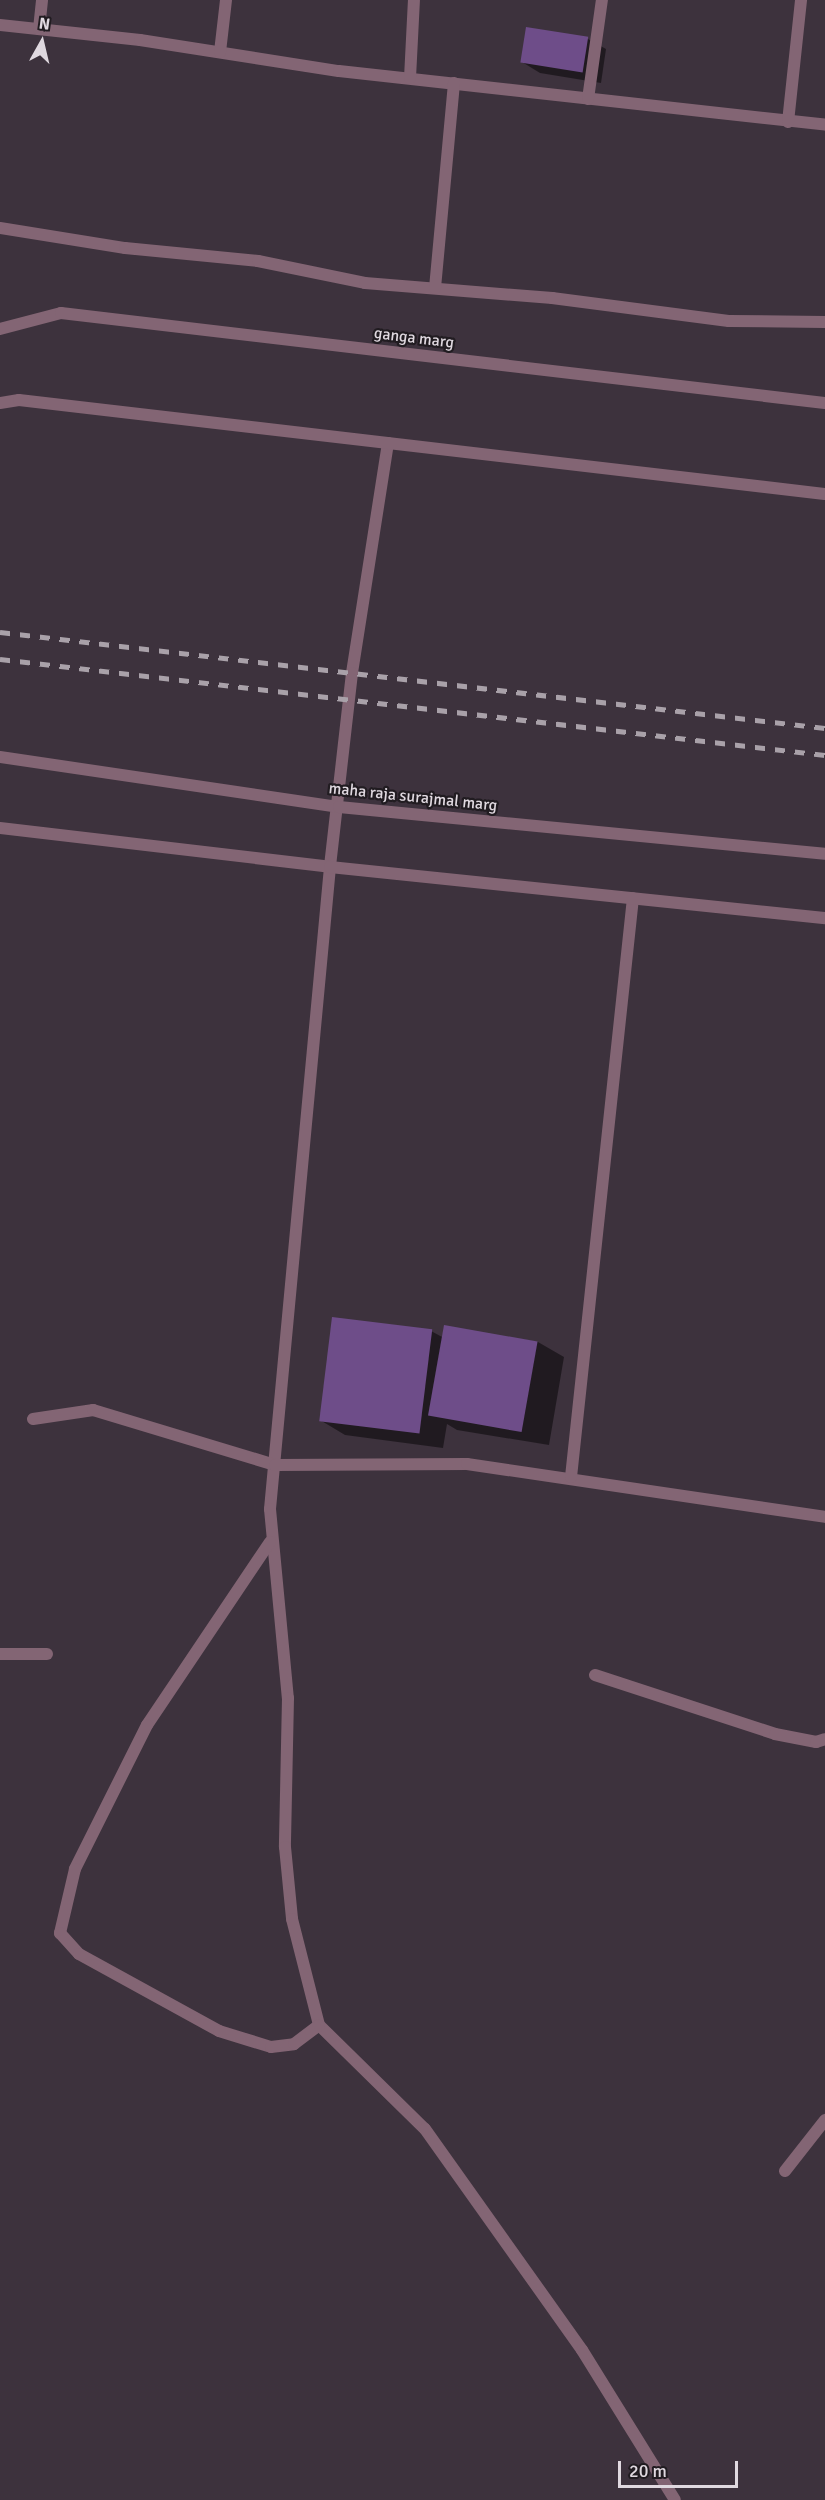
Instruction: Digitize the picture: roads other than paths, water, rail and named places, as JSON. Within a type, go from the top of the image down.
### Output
[{"type":"street","points":[[39,29],[42,0]]},
{"type":"street","points":[[220,52],[226,0]]},
{"type":"street","points":[[410,78],[414,0]]},
{"type":"street","points":[[588,99],[602,0]]},
{"type":"street","points":[[789,122],[801,0]]},
{"type":"street","points":[[0,25],[410,78],[825,125]]},
{"type":"street","points":[[435,288],[454,83]]},
{"type":"street","points":[[0,228],[125,248],[258,261],[365,283],[435,288],[729,321],[825,322]]},
{"type":"street","name":"ganga marg","points":[[0,329],[61,314],[825,403]]},
{"type":"street","points":[[0,403],[19,400],[825,494]]},
{"type":"street","points":[[388,443],[352,673],[339,807],[330,867],[275,1465],[270,1542],[288,1698],[285,1846],[291,1909],[319,2025],[425,2129],[582,2350],[675,2500]]},
{"type":"street","name":"maha raja surajmal marg","points":[[0,757],[339,807],[825,854]]},
{"type":"street","points":[[0,828],[330,867],[825,918]]},
{"type":"street","points":[[572,1478],[633,898]]},
{"type":"street","points":[[33,1419],[74,1411],[111,1412],[183,1438],[275,1465],[467,1464],[825,1516]]},
{"type":"street","points":[[270,1542],[147,1725],[75,1869],[60,1933],[80,1954],[219,2031],[272,2047],[294,2044],[319,2025]]},
{"type":"street","points":[[0,1654],[46,1654]]},
{"type":"street","points":[[595,1675],[775,1734],[816,1742],[825,1739]]},
{"type":"street","points":[[785,2171],[825,2120]]},
{"type":"railway","points":[[0,632],[825,728]]},
{"type":"railway","points":[[0,659],[825,755]]}]
